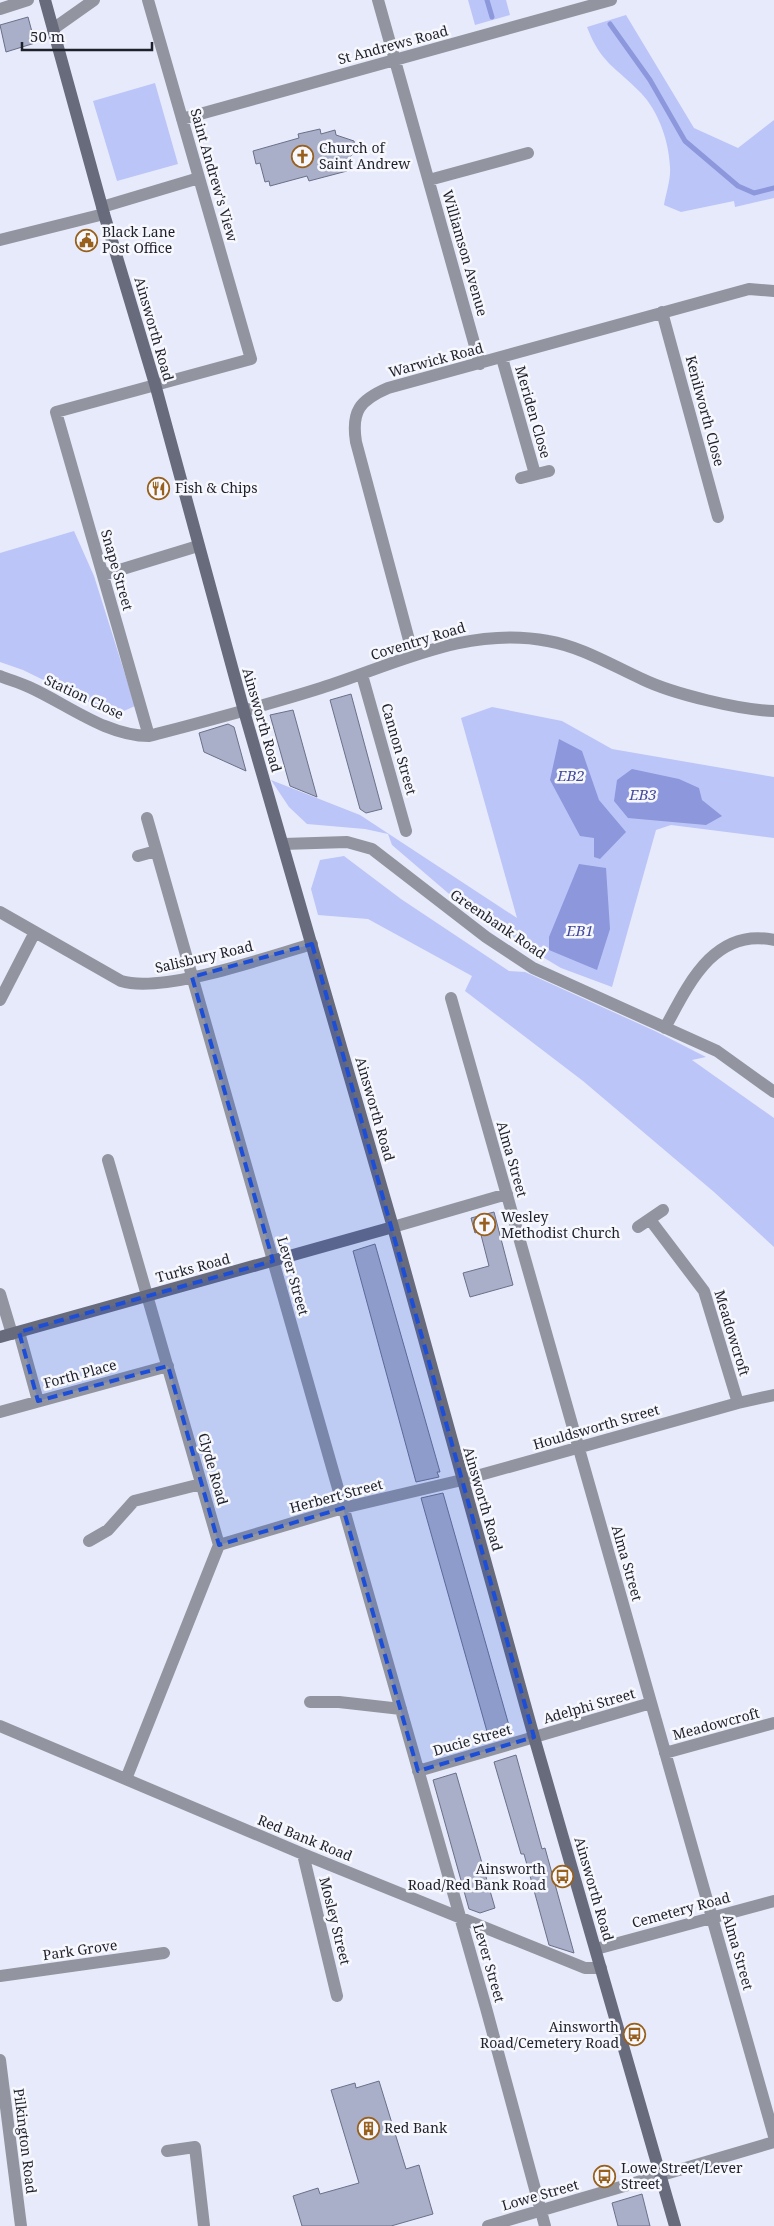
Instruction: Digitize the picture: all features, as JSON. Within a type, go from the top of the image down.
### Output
[{"type":"main road","name":"Ainsworth Road","points":[[45,0],[103,210],[155,384],[261,771],[393,1227],[534,1737],[675,2226]]},
{"type":"main road","name":"Turks Road","points":[[10,1334],[393,1227]]},
{"type":"street","points":[[0,9],[28,0]]},
{"type":"street","points":[[53,29],[94,0]]},
{"type":"street","name":"Saint Andrew's View","points":[[148,0],[251,358],[155,384]]},
{"type":"street","name":"Williamson Avenue","points":[[378,0],[480,364]]},
{"type":"street","name":"St Andrews Road","points":[[182,119],[611,0]]},
{"type":"street","name":"Williamson Avenue","points":[[429,180],[528,153]]},
{"type":"street","points":[[0,240],[103,210],[199,178]]},
{"type":"street","name":"Warwick Road","points":[[413,655],[356,442],[355,416],[361,405],[371,395],[388,388],[502,358],[662,312],[750,289],[774,291]]},
{"type":"street","name":"Kenilworth Close","points":[[662,312],[718,517]]},
{"type":"street","name":"Meriden Close","points":[[502,358],[535,474]]},
{"type":"street","name":"Snape Street","points":[[149,736],[56,412],[155,384]]},
{"type":"street","name":"Meriden Close","points":[[521,478],[549,471]]},
{"type":"street","points":[[103,575],[198,546]]},
{"type":"street","name":"Coventry Road","points":[[244,711],[362,675],[413,655],[482,638],[547,641],[594,654],[665,689],[746,708],[774,711]]},
{"type":"street","name":"Cannon Street","points":[[362,675],[406,831]]},
{"type":"street","name":"Station Close","points":[[0,676],[29,687],[103,725],[138,736],[149,736],[244,711]]},
{"type":"street","name":"Lever Street","points":[[147,818],[401,1709],[545,2226]]},
{"type":"street","name":"Greenbank Road","points":[[283,844],[347,842],[372,849],[478,932],[533,968],[717,1051],[774,1092]]},
{"type":"street","points":[[138,856],[156,850]]},
{"type":"street","name":"Salisbury Road","points":[[0,912],[121,981],[133,985],[146,985],[192,977],[312,944]]},
{"type":"street","points":[[0,1000],[35,932]]},
{"type":"street","points":[[665,1028],[686,988],[709,959],[720,950],[731,942],[742,939],[774,940]]},
{"type":"street","name":"Alma Street","points":[[451,998],[774,2136]]},
{"type":"street","name":"Clyde Road","points":[[108,1160],[219,1545]]},
{"type":"street","points":[[393,1227],[507,1194]]},
{"type":"street","points":[[638,1227],[651,1220],[663,1210]]},
{"type":"street","name":"Meadowcroft","points":[[651,1220],[704,1291],[738,1403]]},
{"type":"street","points":[[0,1294],[10,1334],[38,1401]]},
{"type":"street","name":"Forth Place","points":[[0,1412],[168,1366]]},
{"type":"street","points":[[738,1403],[774,1395]]},
{"type":"street","name":"Houldsworth Street","points":[[462,1480],[738,1403]]},
{"type":"street","name":"Herbert Street","points":[[219,1545],[343,1508],[462,1480]]},
{"type":"street","points":[[89,1541],[108,1530],[134,1501],[202,1484]]},
{"type":"street","points":[[126,1779],[219,1545]]},
{"type":"street","points":[[310,1702],[339,1702],[401,1709]]},
{"type":"street","name":"Adelphi Street","points":[[534,1737],[651,1703]]},
{"type":"street","name":"Meadowcroft","points":[[665,1753],[774,1723]]},
{"type":"street","name":"Red Bank Road","points":[[0,1726],[460,1918],[585,1968],[601,1968]]},
{"type":"street","name":"Ducie Street","points":[[418,1772],[534,1737]]},
{"type":"street","name":"Mosley Street","points":[[303,1854],[337,1996]]},
{"type":"street","name":"Cemetery Road","points":[[596,1950],[774,1901]]},
{"type":"street","name":"Park Grove","points":[[0,1976],[164,1953]]},
{"type":"street","name":"Pilkington Road","points":[[0,2060],[21,2226]]},
{"type":"street","name":"Lowe Street","points":[[488,2226],[774,2142]]},
{"type":"street","points":[[167,2151],[195,2147],[204,2226]]},
{"type":"highlighted area","points":[[312,944],[534,1737],[418,1771],[343,1508],[219,1545],[168,1366],[38,1401],[19,1332],[273,1261],[192,977]]},
{"type":"shaded area","points":[[468,0],[506,0],[510,15],[475,25]]},
{"type":"shaded area","points":[[626,15],[694,128],[738,148],[774,120],[774,198],[735,207],[734,201],[681,212],[664,205],[670,167],[668,148],[658,118],[641,93],[604,57],[592,39],[587,27]]},
{"type":"shaded area","points":[[155,83],[178,164],[117,181],[93,101]]},
{"type":"shaded area","points":[[74,531],[94,576],[135,706],[115,715],[23,670],[0,662],[0,553]]},
{"type":"shaded area","points":[[492,707],[562,721],[612,749],[774,777],[774,838],[671,825],[656,830],[612,987],[561,968],[476,917],[392,845],[388,834],[365,829],[307,824],[289,807],[271,780],[360,815],[517,918],[461,718]]},
{"type":"shaded area","points":[[344,856],[401,899],[509,971],[525,972],[655,1031],[706,1057],[692,1060],[774,1118],[774,1247],[714,1192],[583,1081],[465,991],[472,976],[368,919],[318,915],[311,889],[320,860]]},
{"type":"water","name":"EB2","points":[[559,739],[582,751],[599,800],[626,832],[600,859],[594,857],[594,838],[580,836],[550,780]]},
{"type":"water","name":"EB3","points":[[632,769],[679,779],[699,788],[702,800],[722,816],[706,825],[628,818],[614,801],[617,780]]},
{"type":"water","name":"EB1","points":[[579,864],[606,868],[610,929],[597,970],[549,950],[549,937]]},
{"type":"building","points":[[28,17],[35,43],[6,52],[0,25]]},
{"type":"building","name":"Church of Saint Andrew","points":[[320,129],[321,134],[335,130],[336,135],[354,141],[356,149],[345,164],[347,171],[309,181],[307,176],[270,186],[269,181],[265,182],[260,163],[256,164],[253,151],[299,138],[298,134]]},
{"type":"building","points":[[351,694],[382,809],[366,813],[360,809],[330,700]]},
{"type":"building","points":[[293,710],[317,797],[290,786],[270,715]]},
{"type":"building","points":[[228,724],[234,727],[246,771],[204,752],[199,733]]},
{"type":"building","points":[[494,1212],[513,1285],[470,1297],[463,1273],[489,1266],[480,1231],[475,1233],[471,1218]]},
{"type":"building","points":[[375,1244],[440,1472],[437,1472],[439,1477],[416,1482],[353,1251]]},
{"type":"building","points":[[443,1493],[510,1729],[488,1735],[421,1498]]},
{"type":"building","points":[[516,1755],[542,1849],[545,1848],[574,1953],[549,1945],[524,1854],[521,1854],[494,1762]]},
{"type":"building","points":[[456,1773],[495,1908],[480,1913],[469,1909],[433,1780]]},
{"type":"building","name":"Red Bank","points":[[379,2081],[406,2169],[419,2165],[433,2214],[391,2226],[302,2226],[293,2196],[318,2188],[320,2194],[359,2183],[331,2090],[355,2083],[356,2088]]},
{"type":"building","points":[[642,2194],[650,2226],[618,2226],[612,2203]]},
{"type":"waterway","points":[[487,0],[492,17]]},
{"type":"waterway","points":[[610,24],[650,80],[685,141],[738,186],[754,193],[774,188]]},
{"type":"place","name":"Church of Saint Andrew","points":[[303,156]]},
{"type":"place","name":"Black Lane Post Office","points":[[86,240]]},
{"type":"place","name":"Fish & Chips","points":[[159,488]]},
{"type":"place","name":"Wesley Methodist Church","points":[[485,1225]]},
{"type":"place","name":"Ainsworth Road/Red Bank Road","points":[[562,1877]]},
{"type":"place","name":"Ainsworth Road/Cemetery Road","points":[[635,2035]]},
{"type":"place","name":"Red Bank","points":[[368,2128]]},
{"type":"place","name":"Lowe Street/Lever Street","points":[[605,2176]]}]
